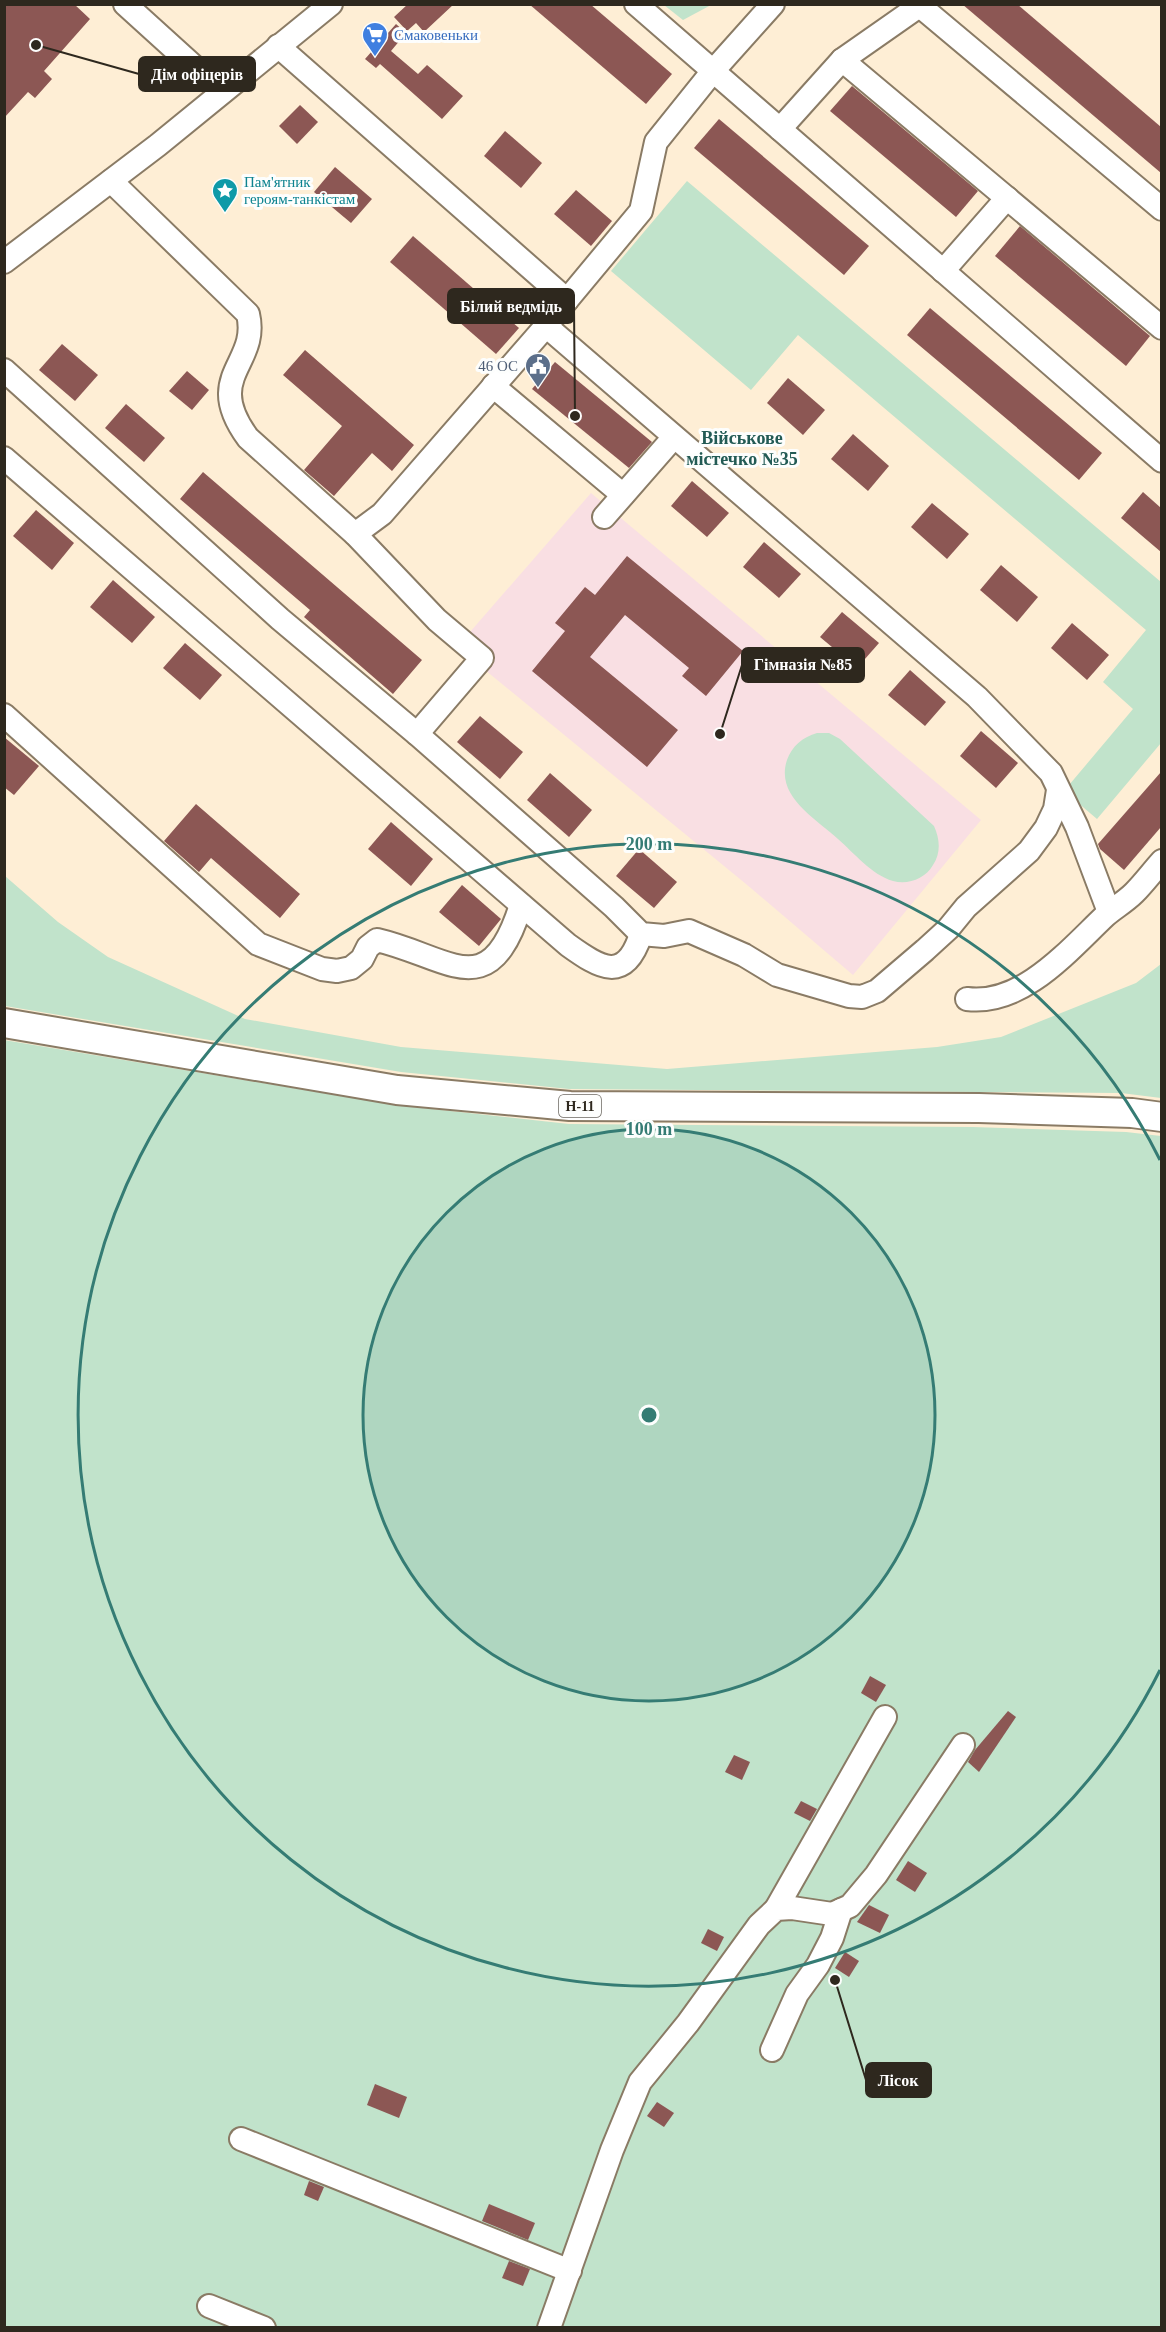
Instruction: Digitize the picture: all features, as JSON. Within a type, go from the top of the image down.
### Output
[{"type":"main road","name":"Н-11","points":[[4,1023],[397,1090],[570,1106],[979,1108],[1132,1113],[1161,1117]]},
{"type":"street","points":[[125,4],[222,92]]},
{"type":"street","points":[[4,262],[111,181],[331,4]]},
{"type":"street","points":[[636,4],[1161,461]]},
{"type":"street","points":[[355,534],[382,514],[546,326],[641,211],[656,142],[713,71],[773,4]]},
{"type":"street","points":[[780,129],[842,60],[921,5],[1161,209]]},
{"type":"street","points":[[278,46],[567,300]]},
{"type":"street","points":[[842,60],[1161,328]]},
{"type":"street","points":[[111,181],[248,314],[251,327],[248,342],[232,375],[229,399],[235,420],[248,438],[355,534],[437,620],[482,658],[417,734]]},
{"type":"street","points":[[943,271],[1006,198]]},
{"type":"street","points":[[546,326],[977,697],[1051,773],[1077,827],[1109,912]]},
{"type":"street","points":[[4,370],[280,619],[417,734],[614,907],[641,934],[664,936],[689,932],[744,955],[777,975],[849,996],[862,997],[877,991],[925,950],[948,929],[966,907],[1029,851],[1046,828],[1055,809],[1058,790]]},
{"type":"street","points":[[493,386],[623,495]]},
{"type":"street","points":[[604,517],[674,437]]},
{"type":"street","points":[[4,458],[568,945],[600,966],[610,968],[624,963],[636,951],[641,934]]},
{"type":"street","points":[[4,715],[258,944],[322,969],[337,971],[351,968],[362,959],[368,947],[377,940],[395,944],[460,968],[485,965],[499,954],[509,940],[521,905]]},
{"type":"street","points":[[967,999],[984,1001],[1023,986],[1054,964],[1109,912],[1133,894],[1161,861]]},
{"type":"street","points":[[549,2328],[612,2150],[640,2082],[688,2023],[759,1924],[776,1910],[885,1717]]},
{"type":"street","points":[[776,1910],[792,1908],[832,1914],[850,1906],[876,1875],[963,1744]]},
{"type":"street","points":[[772,2050],[796,1994],[818,1965],[832,1938],[841,1910]]},
{"type":"street","points":[[241,2139],[570,2271]]},
{"type":"street","points":[[209,2306],[264,2328]]},
{"type":"shaded area","points":[[591,493],[981,820],[853,975],[746,884],[457,647]]},
{"type":"green space","points":[[664,5],[711,5],[683,20]]},
{"type":"green space","points":[[687,181],[1161,582],[1161,743],[1097,819],[1064,791],[1133,709],[1103,682],[1146,630],[798,335],[751,390],[611,271]]},
{"type":"green space","points":[[817,733],[829,733],[840,739],[934,826],[938,836],[936,860],[930,870],[921,877],[916,880],[899,882],[878,874],[799,805],[787,785],[785,773],[787,760],[799,743]]},
{"type":"green space","points":[[5,876],[58,922],[108,957],[245,1019],[401,1047],[667,1069],[937,1047],[1001,1037],[1136,983],[1161,964],[1161,1098],[1121,1093],[569,1089],[401,1072],[5,1006]]},
{"type":"green space","points":[[4,1040],[395,1105],[569,1124],[973,1127],[1126,1132],[1161,1136],[1161,2327],[5,2327]]},
{"type":"building","points":[[4,4],[74,4],[90,19],[44,71],[52,79],[35,98],[28,92],[4,118]]},
{"type":"building","points":[[408,4],[454,4],[424,32],[416,23],[407,31],[394,17]]},
{"type":"building","points":[[529,4],[590,4],[672,74],[646,104]]},
{"type":"building","points":[[962,4],[1017,4],[1161,127],[1161,173]]},
{"type":"building","points":[[396,24],[406,33],[391,51],[418,74],[427,65],[463,96],[442,119],[380,64],[376,68],[365,59]]},
{"type":"building","points":[[852,86],[978,191],[956,217],[830,111]]},
{"type":"building","points":[[300,105],[318,122],[297,144],[279,126]]},
{"type":"building","points":[[719,119],[869,246],[844,275],[694,148]]},
{"type":"building","points":[[505,131],[542,163],[521,188],[484,156]]},
{"type":"building","points":[[335,167],[372,199],[351,223],[314,192]]},
{"type":"building","points":[[576,190],[612,221],[591,246],[554,214]]},
{"type":"building","points":[[1020,226],[1150,336],[1126,366],[995,256]]},
{"type":"building","points":[[413,236],[519,328],[496,354],[390,262]]},
{"type":"building","points":[[930,308],[1102,453],[1079,480],[907,335]]},
{"type":"building","points":[[62,344],[98,375],[75,401],[39,370]]},
{"type":"building","points":[[305,350],[414,445],[392,471],[372,453],[334,496],[304,470],[342,426],[283,375]]},
{"type":"building","points":[[555,362],[652,442],[629,468],[532,389]]},
{"type":"building","points":[[187,371],[209,390],[192,410],[169,391]]},
{"type":"building","points":[[788,378],[825,410],[803,435],[767,403]]},
{"type":"building","points":[[126,404],[165,438],[144,462],[105,428]]},
{"type":"building","points":[[853,434],[889,466],[868,491],[831,459]]},
{"type":"building","points":[[203,472],[422,660],[393,694],[304,617],[310,610],[180,499]]},
{"type":"building","points":[[692,481],[729,513],[707,537],[671,506]]},
{"type":"building","points":[[1143,492],[1161,508],[1161,552],[1121,518]]},
{"type":"building","points":[[932,503],[969,534],[947,559],[911,527]]},
{"type":"building","points":[[36,510],[74,543],[52,570],[13,536]]},
{"type":"building","points":[[764,542],[801,574],[779,598],[743,567]]},
{"type":"building","points":[[627,556],[743,651],[706,696],[682,676],[689,668],[625,615],[590,657],[678,730],[647,767],[532,671],[565,631],[555,623],[585,587],[595,595]]},
{"type":"building","points":[[1001,565],[1038,597],[1017,622],[980,590]]},
{"type":"building","points":[[113,580],[155,617],[132,643],[90,607]]},
{"type":"building","points":[[842,612],[879,643],[857,668],[820,637]]},
{"type":"building","points":[[1072,623],[1109,655],[1087,680],[1051,648]]},
{"type":"building","points":[[185,643],[222,675],[200,700],[163,668]]},
{"type":"building","points":[[910,670],[946,702],[925,726],[888,695]]},
{"type":"building","points":[[480,716],[523,752],[500,779],[457,742]]},
{"type":"building","points":[[981,731],[1018,763],[996,788],[960,756]]},
{"type":"building","points":[[4,737],[39,766],[14,795],[4,787]]},
{"type":"building","points":[[1161,772],[1161,827],[1124,870],[1100,849],[1098,844]]},
{"type":"building","points":[[550,773],[592,810],[569,837],[527,800]]},
{"type":"building","points":[[196,804],[300,894],[280,918],[211,858],[199,872],[164,841]]},
{"type":"building","points":[[391,822],[433,859],[411,886],[368,849]]},
{"type":"building","points":[[639,849],[677,882],[654,908],[616,876]]},
{"type":"building","points":[[462,885],[501,919],[479,946],[439,912]]},
{"type":"building","points":[[870,1676],[886,1685],[876,1702],[861,1693]]},
{"type":"building","points":[[1008,1711],[1016,1717],[979,1772],[968,1762],[975,1750]]},
{"type":"building","points":[[734,1755],[750,1762],[742,1780],[725,1772]]},
{"type":"building","points":[[801,1801],[817,1809],[810,1821],[794,1813]]},
{"type":"building","points":[[908,1861],[927,1873],[915,1892],[896,1880]]},
{"type":"building","points":[[869,1905],[889,1915],[880,1933],[857,1922]]},
{"type":"building","points":[[708,1929],[724,1937],[717,1951],[701,1943]]},
{"type":"building","points":[[845,1952],[859,1961],[849,1977],[835,1968]]},
{"type":"building","points":[[375,2084],[407,2097],[399,2118],[367,2105]]},
{"type":"building","points":[[657,2102],[674,2113],[664,2127],[647,2116]]},
{"type":"building","points":[[309,2181],[324,2187],[318,2201],[304,2195]]},
{"type":"building","points":[[489,2204],[535,2223],[528,2240],[482,2221]]},
{"type":"building","points":[[509,2261],[530,2269],[523,2286],[502,2278]]},
{"type":"place","name":"Дім офіцерів","points":[[36,45]]},
{"type":"place","name":"Смаковеньки","points":[[375,58]]},
{"type":"place","name":"Пам'ятник героям-танкістам","points":[[225,214]]},
{"type":"place","name":"46 ОС","points":[[538,389]]},
{"type":"place","name":"Білий ведмідь","points":[[575,416]]},
{"type":"place","name":"Гімназія №85","points":[[720,734]]},
{"type":"place","name":"Лісок","points":[[835,1980]]},
{"type":"district","name":"Військове містечко №35","points":[[742,448]]}]
